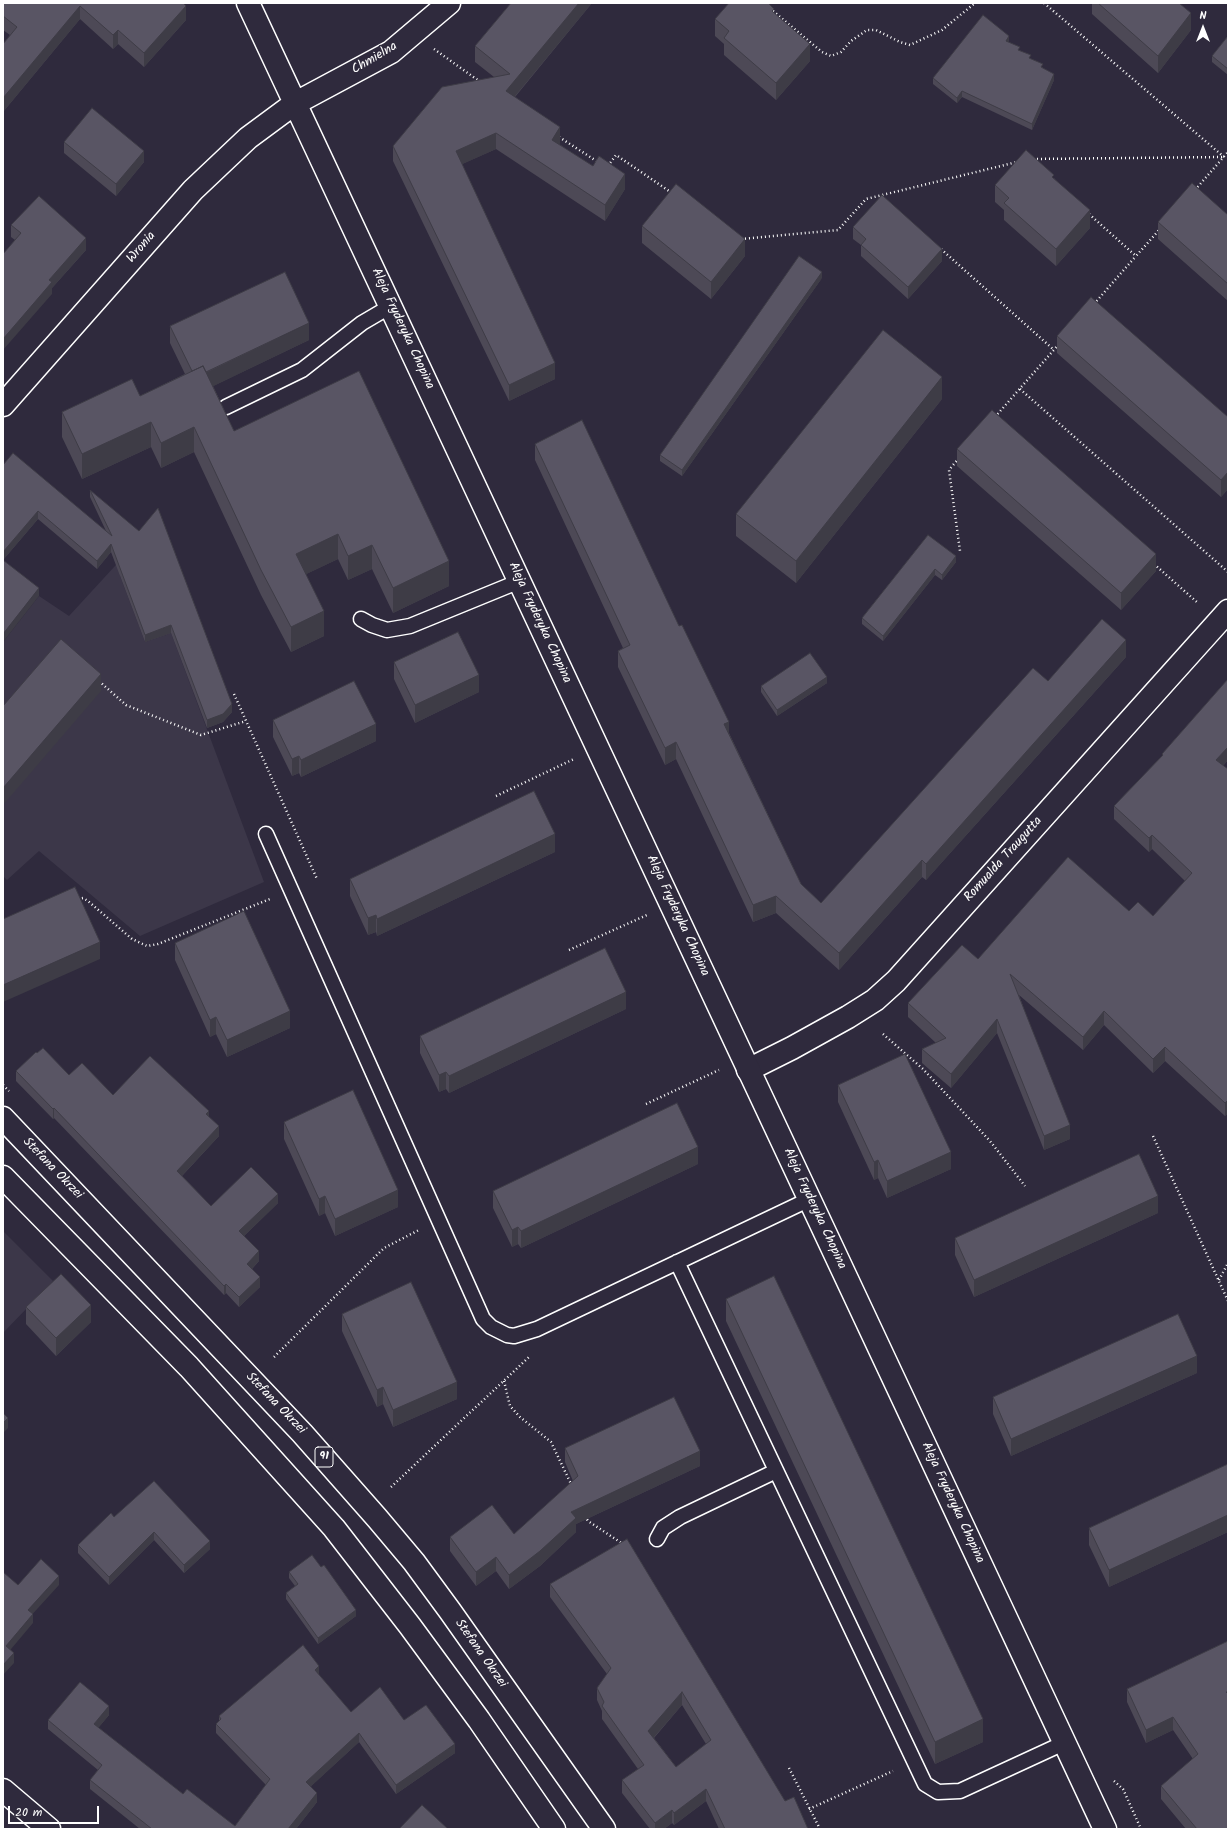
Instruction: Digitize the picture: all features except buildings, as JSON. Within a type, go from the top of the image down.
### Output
[{"type":"street","name":"Aleja Fryderyka Chopina","points":[[248,3],[294,104],[391,306],[1105,1829]]},
{"type":"street","name":"Chmielna","points":[[294,104],[391,52],[449,3]]},
{"type":"street","name":"Wronia","points":[[3,405],[193,190],[248,138],[294,104]]},
{"type":"street","name":"Romualda Traugutta","points":[[746,1064],[848,1017],[875,1000],[896,981],[1223,616]]},
{"type":"street","name":"Stefana Okrzei","points":[[3,1118],[302,1433],[377,1518],[414,1562],[450,1611],[604,1829]]},
{"type":"street","points":[[3,1177],[189,1367],[334,1528],[410,1626],[479,1720],[554,1829]]},
{"type":"street","points":[[3,1790],[49,1829]]},
{"type":"lane","points":[[226,407],[302,370],[356,327],[391,306]]},
{"type":"lane","points":[[361,619],[372,625],[387,630],[410,626],[520,582]]},
{"type":"lane","points":[[266,834],[484,1319],[491,1326],[507,1335],[514,1336],[537,1329],[810,1199]]},
{"type":"lane","points":[[677,1262],[926,1784],[938,1792],[960,1791],[1064,1743]]},
{"type":"lane","points":[[657,1539],[663,1528],[680,1517],[776,1472]]},
{"type":"path","points":[[769,8],[822,52],[832,56],[841,52],[851,41],[867,30],[876,30],[900,42],[910,45],[942,30],[975,3]]},
{"type":"path","points":[[1044,3],[1224,157]]},
{"type":"path","points":[[413,34],[483,84]]},
{"type":"path","points":[[554,134],[600,164]]},
{"type":"path","points":[[1193,192],[1228,152]]},
{"type":"path","points":[[607,168],[616,155],[677,196]]},
{"type":"path","points":[[1034,164],[1028,159],[1224,157]]},
{"type":"path","points":[[734,240],[838,230],[866,198],[1021,161]]},
{"type":"path","points":[[881,195],[886,200]]},
{"type":"path","points":[[1085,210],[1136,256]]},
{"type":"path","points":[[1091,307],[1162,227]]},
{"type":"path","points":[[938,246],[1054,350]]},
{"type":"path","points":[[991,421],[1063,339]]},
{"type":"path","points":[[1020,389],[1228,572]]},
{"type":"path","points":[[960,552],[949,470],[963,454]]},
{"type":"path","points":[[1153,564],[1223,616]]},
{"type":"path","points":[[94,677],[126,704],[201,734],[246,721]]},
{"type":"path","points":[[234,694],[317,879]]},
{"type":"path","points":[[496,796],[598,747]]},
{"type":"path","points":[[74,899],[83,898],[88,901],[132,939],[147,946],[158,944],[291,891]]},
{"type":"path","points":[[569,950],[671,904]]},
{"type":"path","points":[[883,1034],[923,1069],[990,1141],[1025,1186]]},
{"type":"path","points":[[646,1104],[746,1064]]},
{"type":"path","points":[[1152,1136],[1228,1301]]},
{"type":"path","points":[[274,1357],[384,1248],[439,1220]]},
{"type":"path","points":[[1219,1281],[1228,1263]]},
{"type":"path","points":[[391,1487],[532,1353]]},
{"type":"path","points":[[504,1381],[510,1406],[520,1417],[551,1442],[575,1493]]},
{"type":"path","points":[[584,1514],[588,1521],[623,1544]]},
{"type":"path","points":[[810,1809],[914,1761]]},
{"type":"path","points":[[789,1768],[820,1829]]},
{"type":"path","points":[[1113,1780],[1122,1789],[1141,1829]]},
{"type":"shaded area","points":[[137,542],[120,576],[145,642],[171,633],[264,882],[140,936],[39,851],[7,880],[3,876],[3,642],[39,596],[69,616]]},
{"type":"shaded area","points":[[3,1231],[53,1281],[3,1333]]}]
